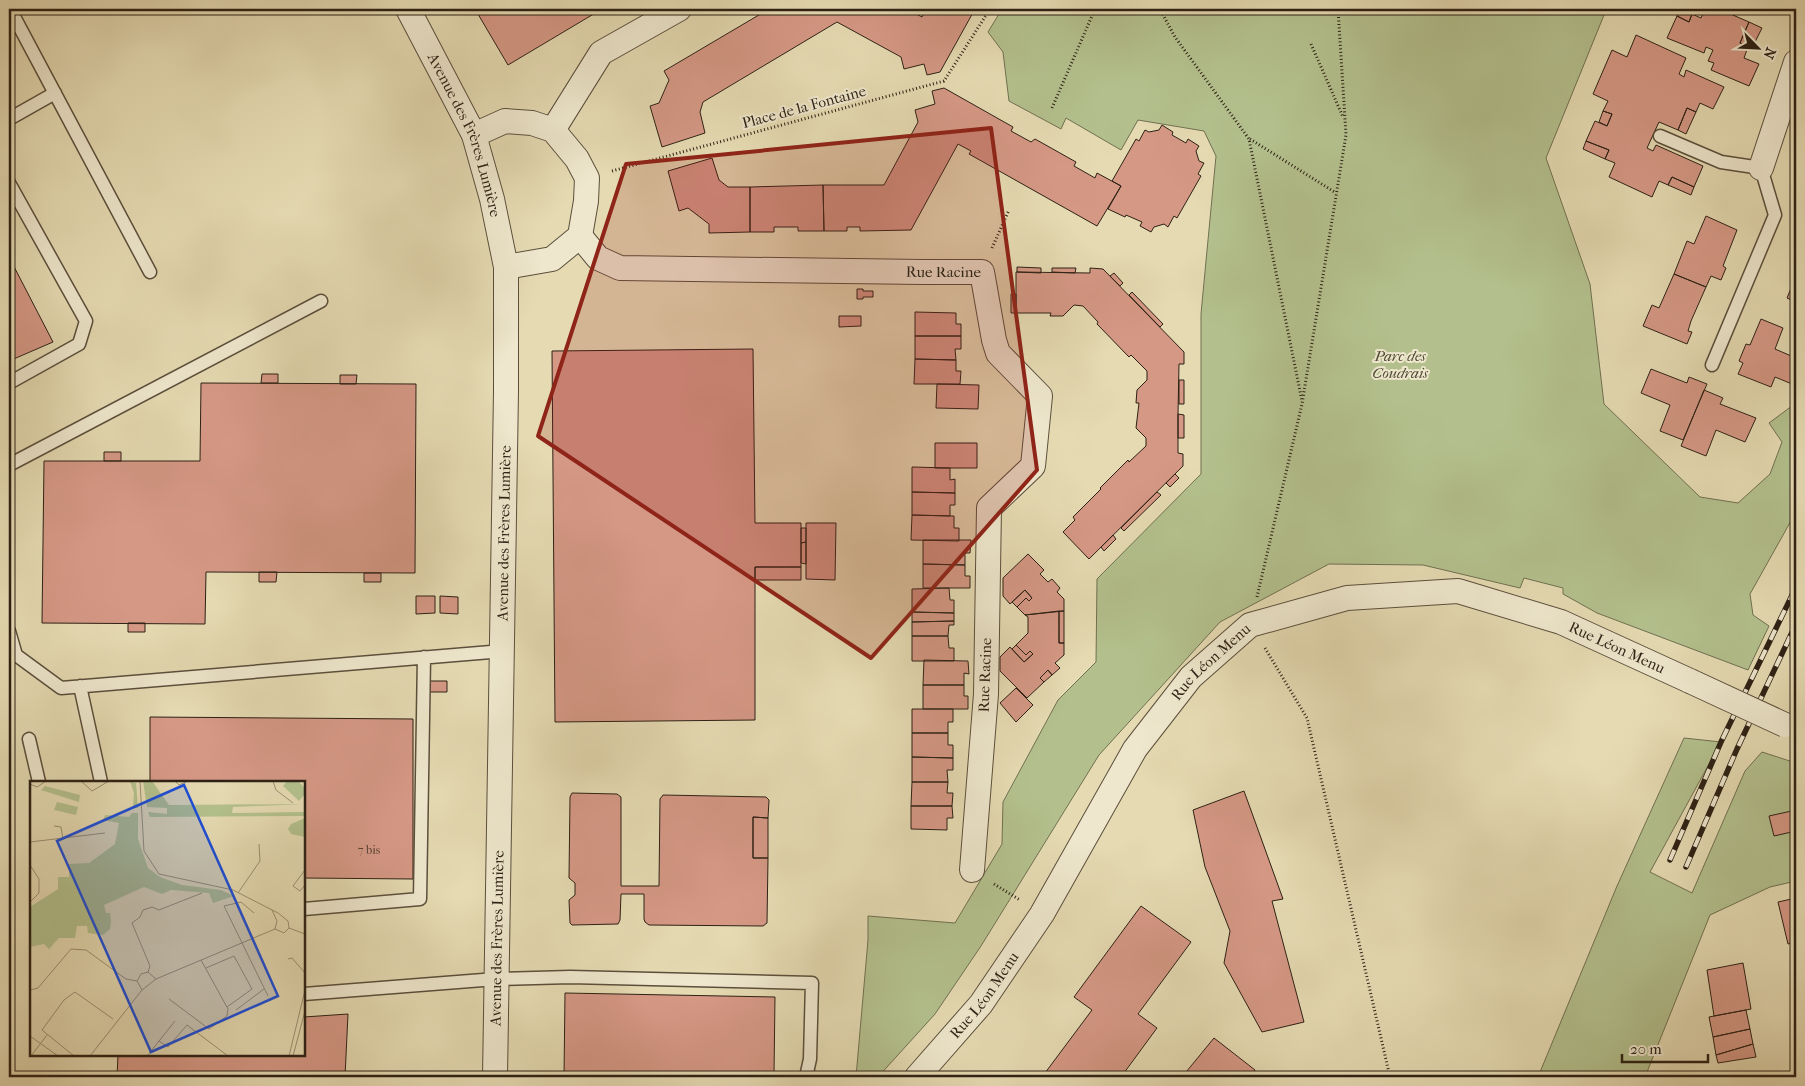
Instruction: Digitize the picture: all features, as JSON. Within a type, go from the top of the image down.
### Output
[{"type":"street","name":"Avenue des Frères Lumière","points":[[408,9],[474,135],[492,199],[506,267],[507,326],[495,1077]]},
{"type":"street","points":[[553,130],[600,53],[679,9]]},
{"type":"street","points":[[1761,168],[1796,62]]},
{"type":"street","points":[[474,135],[505,121],[532,123],[553,130],[577,159],[587,178],[586,202],[580,236],[552,260],[506,267]]},
{"type":"street","name":"Rue Racine","points":[[580,236],[598,258],[620,268],[982,272],[998,353],[1040,396],[1033,466],[989,508],[986,694],[972,870]]},
{"type":"street","name":"Rue Léon Menu","points":[[917,1077],[981,1004],[1042,914],[1135,749],[1191,677],[1250,625],[1347,598],[1458,591],[1561,622],[1791,728]]},
{"type":"lane","points":[[10,9],[150,272]]},
{"type":"lane","points":[[9,119],[55,93]]},
{"type":"lane","points":[[1660,136],[1721,162],[1761,168],[1775,216],[1712,365]]},
{"type":"lane","points":[[9,183],[86,321],[79,344],[9,383]]},
{"type":"lane","points":[[9,465],[321,301]]},
{"type":"lane","points":[[9,631],[16,655],[61,688],[502,650]]},
{"type":"lane","points":[[305,909],[420,899],[424,657]]},
{"type":"lane","points":[[80,686],[101,781]]},
{"type":"lane","points":[[29,739],[39,781]]},
{"type":"lane","points":[[305,994],[496,979],[570,977],[812,983],[810,1060],[806,1077]]},
{"type":"path","name":"Place de la Fontaine","points":[[587,178],[944,81],[990,9]]},
{"type":"path","points":[[1052,108],[1095,9]]},
{"type":"path","points":[[1158,9],[1162,11],[1176,37],[1250,139],[1336,193]]},
{"type":"path","points":[[1338,9],[1346,135],[1302,404],[1250,625],[1306,718],[1390,1077]]},
{"type":"path","points":[[1311,44],[1345,120]]},
{"type":"path","points":[[1250,139],[1302,404]]},
{"type":"path","points":[[982,272],[1009,210]]},
{"type":"path","points":[[972,870],[1042,914]]},
{"type":"highlighted area","points":[[991,128],[1037,470],[871,658],[538,436],[626,164]]},
{"type":"green space","name":"Parc des Coudrais","points":[[1002,9],[1591,9],[1604,15],[1546,158],[1590,284],[1604,404],[1700,497],[1738,503],[1770,474],[1782,442],[1769,423],[1796,403],[1796,512],[1750,594],[1753,615],[1769,626],[1748,670],[1597,613],[1563,594],[1563,588],[1524,578],[1520,588],[1423,565],[1329,564],[1220,622],[1099,755],[981,946],[935,1014],[878,1077],[856,1077],[868,940],[868,916],[955,923],[1002,844],[1003,802],[1058,700],[1096,662],[1097,579],[1201,474],[1201,314],[1216,156],[1204,131],[1138,120],[1121,150],[1066,118],[1061,129],[1009,101],[1003,52],[988,32]]},
{"type":"green space","points":[[1684,738],[1721,742],[1650,872],[1692,893],[1745,771],[1762,752],[1796,763],[1796,881],[1770,887],[1710,915],[1645,1077],[1538,1077],[1617,886]]},
{"type":"building","points":[[475,9],[602,9],[508,65]]},
{"type":"building","points":[[769,9],[907,9],[922,17],[926,9],[975,9],[940,72],[927,75],[924,64],[904,69],[901,57],[837,22],[703,102],[700,112],[705,133],[662,147],[650,106],[659,103],[669,80],[664,71]]},
{"type":"building","points":[[1680,9],[1692,14],[1689,22],[1677,16]]},
{"type":"building","points":[[1705,9],[1719,9],[1749,22],[1740,43],[1748,47],[1744,58],[1759,64],[1749,86],[1711,70],[1714,63],[1708,61],[1713,50],[1706,47],[1704,53],[1667,38],[1677,16],[1689,22],[1692,14],[1701,18]]},
{"type":"building","points":[[1749,22],[1762,28],[1752,48],[1740,43]]},
{"type":"building","points":[[1636,35],[1686,58],[1679,74],[1684,77],[1686,70],[1724,87],[1713,109],[1700,103],[1696,112],[1687,108],[1678,130],[1659,122],[1647,148],[1653,151],[1656,145],[1703,166],[1694,187],[1672,177],[1668,185],[1659,181],[1652,197],[1609,177],[1615,163],[1605,159],[1609,150],[1586,141],[1595,121],[1607,126],[1612,114],[1603,111],[1608,101],[1593,94],[1612,50],[1627,57]]},
{"type":"building","points":[[944,88],[1013,127],[1011,131],[1031,142],[1035,139],[1076,162],[1074,166],[1095,178],[1097,173],[1121,186],[1097,226],[969,154],[971,151],[958,144],[911,230],[860,231],[860,227],[847,227],[847,231],[824,231],[823,185],[884,185],[918,122],[915,110],[935,104],[932,91]]},
{"type":"building","points":[[1687,108],[1696,112],[1686,134],[1678,130]]},
{"type":"building","points":[[1603,111],[1612,114],[1607,126],[1599,122]]},
{"type":"building","points":[[1162,125],[1173,132],[1172,135],[1186,143],[1188,139],[1199,146],[1196,151],[1199,161],[1204,163],[1198,174],[1201,176],[1177,218],[1174,216],[1168,227],[1164,224],[1154,227],[1151,232],[1140,226],[1142,222],[1108,209],[1121,186],[1112,181],[1136,139],[1139,141],[1145,130],[1149,132],[1159,130]]},
{"type":"building","points":[[1586,141],[1609,150],[1605,159],[1583,149]]},
{"type":"building","points":[[712,158],[719,180],[728,187],[750,187],[750,232],[709,233],[709,224],[688,208],[679,211],[668,171]]},
{"type":"building","points":[[1672,177],[1694,187],[1691,195],[1668,185]]},
{"type":"building","points":[[823,185],[824,231],[798,231],[798,227],[774,227],[774,232],[750,232],[750,187]]},
{"type":"building","points":[[1706,216],[1737,230],[1723,266],[1726,268],[1721,280],[1711,276],[1706,287],[1674,274],[1687,241],[1694,244]]},
{"type":"building","points":[[9,257],[53,342],[9,361]]},
{"type":"building","points":[[1017,267],[1041,268],[1041,273],[1017,272]]},
{"type":"building","points":[[1052,268],[1076,268],[1075,273],[1052,272]]},
{"type":"building","points":[[1090,268],[1103,269],[1184,352],[1184,364],[1179,364],[1178,414],[1178,453],[1183,454],[1183,466],[1089,559],[1063,532],[1075,520],[1073,517],[1100,488],[1128,460],[1129,462],[1146,446],[1146,438],[1136,428],[1139,403],[1136,403],[1137,390],[1147,380],[1147,371],[1131,355],[1129,357],[1097,324],[1098,322],[1083,306],[1074,305],[1063,316],[1050,316],[1051,313],[1016,313],[1016,272],[1090,273]]},
{"type":"building","points":[[1114,273],[1123,283],[1120,286],[1110,276]]},
{"type":"building","points":[[1674,274],[1706,287],[1691,321],[1688,331],[1692,332],[1687,344],[1643,326],[1652,305],[1659,308]]},
{"type":"building","points":[[1796,276],[1796,302],[1787,298]]},
{"type":"building","points":[[857,289],[873,291],[873,297],[857,299]]},
{"type":"building","points":[[1132,292],[1163,324],[1160,327],[1129,295]]},
{"type":"building","points":[[1011,294],[1016,294],[1016,313],[1011,313]]},
{"type":"building","points":[[915,312],[956,313],[956,324],[961,324],[961,336],[915,336]]},
{"type":"building","points":[[839,316],[861,316],[861,326],[839,327]]},
{"type":"building","points":[[1761,319],[1783,328],[1775,349],[1796,358],[1796,374],[1792,384],[1775,377],[1771,387],[1738,374],[1743,363],[1739,361],[1746,344],[1750,345]]},
{"type":"building","points":[[915,336],[961,336],[961,349],[955,349],[956,360],[915,359]]},
{"type":"building","points":[[753,349],[755,523],[801,523],[801,567],[755,567],[755,720],[555,722],[552,351]]},
{"type":"building","points":[[915,359],[956,360],[956,371],[961,371],[960,384],[914,384]]},
{"type":"building","points":[[1651,369],[1687,383],[1689,377],[1707,384],[1683,440],[1660,431],[1670,405],[1641,393]]},
{"type":"building","points":[[262,374],[278,374],[278,383],[261,383]]},
{"type":"building","points":[[340,375],[357,375],[356,384],[340,384]]},
{"type":"building","points":[[1179,380],[1184,380],[1184,404],[1179,404]]},
{"type":"building","points":[[201,383],[416,384],[415,573],[206,572],[205,624],[42,623],[44,461],[200,461]]},
{"type":"building","points":[[937,384],[979,385],[978,409],[936,408]]},
{"type":"building","points":[[1704,390],[1723,398],[1720,404],[1756,418],[1745,442],[1716,430],[1706,456],[1681,446]]},
{"type":"building","points":[[1178,414],[1184,415],[1184,438],[1178,438]]},
{"type":"building","points":[[935,443],[977,443],[977,468],[935,468]]},
{"type":"building","points":[[104,452],[121,452],[121,461],[104,461]]},
{"type":"building","points":[[912,467],[950,468],[950,480],[955,479],[955,493],[912,492]]},
{"type":"building","points":[[1175,474],[1179,478],[1170,487],[1166,483]]},
{"type":"building","points":[[912,492],[955,493],[955,505],[950,505],[950,516],[912,515]]},
{"type":"building","points":[[1157,492],[1161,495],[1124,531],[1121,528]]},
{"type":"building","points":[[912,515],[954,516],[954,528],[959,528],[959,541],[911,540]]},
{"type":"building","points":[[806,523],[836,523],[835,580],[806,579]]},
{"type":"building","points":[[801,528],[806,528],[806,542],[801,543]]},
{"type":"building","points":[[1113,535],[1116,539],[1104,551],[1101,547]]},
{"type":"building","points":[[923,540],[971,540],[970,553],[965,553],[965,565],[923,564]]},
{"type":"building","points":[[806,542],[806,564],[801,563],[801,543]]},
{"type":"building","points":[[1028,554],[1044,570],[1040,574],[1048,582],[1052,579],[1060,588],[1057,592],[1064,599],[1064,611],[1025,615],[1017,607],[1026,598],[1029,601],[1032,598],[1025,590],[1010,604],[1003,596],[1003,578]]},
{"type":"building","points":[[923,564],[965,565],[965,576],[970,576],[970,588],[923,588]]},
{"type":"building","points":[[755,567],[801,567],[801,580],[755,580]]},
{"type":"building","points":[[259,572],[277,572],[276,582],[259,582]]},
{"type":"building","points":[[364,573],[381,573],[381,582],[364,582]]},
{"type":"building","points":[[949,588],[950,600],[954,600],[954,613],[912,612],[912,589]]},
{"type":"building","points":[[1025,590],[1032,598],[1029,601],[1026,598],[1017,607],[1012,602]]},
{"type":"building","points":[[416,596],[435,596],[435,613],[416,614]]},
{"type":"building","points":[[440,596],[458,597],[458,614],[440,613]]},
{"type":"building","points":[[1059,611],[1059,643],[1064,643],[1064,655],[1055,663],[1060,668],[1052,675],[1048,670],[1040,678],[1044,682],[1027,698],[1000,671],[1000,657],[1010,647],[1024,662],[1033,654],[1030,651],[1026,655],[1016,645],[1028,633],[1028,617],[1025,615]]},
{"type":"building","points":[[1059,611],[1064,611],[1064,643],[1059,643]]},
{"type":"building","points":[[912,612],[954,613],[954,621],[912,622]]},
{"type":"building","points":[[954,621],[954,625],[949,625],[948,636],[912,636],[912,622]]},
{"type":"building","points":[[128,623],[145,623],[145,632],[128,632]]},
{"type":"building","points":[[912,636],[948,636],[949,648],[954,648],[954,661],[912,661]]},
{"type":"building","points":[[1016,645],[1026,655],[1030,651],[1033,654],[1024,662],[1012,649]]},
{"type":"building","points":[[924,660],[968,661],[969,674],[964,673],[964,685],[923,685]]},
{"type":"building","points":[[1048,670],[1052,675],[1044,682],[1040,678]]},
{"type":"building","points":[[426,681],[447,681],[447,692],[426,692]]},
{"type":"building","points":[[923,685],[964,685],[964,696],[968,696],[968,709],[923,709]]},
{"type":"building","points":[[1016,688],[1033,705],[1016,722],[1000,703]]},
{"type":"building","points":[[912,709],[953,709],[953,722],[948,722],[948,733],[912,733]]},
{"type":"building","points":[[150,717],[413,719],[413,879],[305,878],[305,781],[150,781]]},
{"type":"building","points":[[912,733],[948,733],[948,745],[953,745],[953,758],[912,757]]},
{"type":"building","points":[[912,757],[953,758],[953,770],[947,770],[948,782],[912,782]]},
{"type":"building","points":[[912,782],[948,782],[947,793],[953,793],[952,806],[911,806]]},
{"type":"building","points":[[1244,791],[1283,899],[1272,901],[1304,1022],[1262,1032],[1224,963],[1230,931],[1205,867],[1193,810]]},
{"type":"building","points":[[572,793],[617,794],[621,797],[621,886],[659,886],[660,799],[663,795],[766,797],[769,800],[768,818],[753,817],[753,858],[768,858],[767,923],[763,926],[649,925],[644,919],[644,894],[621,894],[620,920],[618,924],[572,925],[570,923],[569,900],[575,895],[575,883],[569,878],[570,797]]},
{"type":"building","points":[[911,806],[952,806],[953,818],[947,818],[947,830],[911,829]]},
{"type":"building","points":[[1796,810],[1796,831],[1774,836],[1769,816]]},
{"type":"building","points":[[753,817],[768,818],[768,858],[753,858]]},
{"type":"building","points":[[1796,898],[1796,942],[1788,944],[1778,902]]},
{"type":"building","points":[[1141,906],[1191,942],[1138,1014],[1157,1028],[1121,1077],[1042,1077],[1092,1010],[1074,997]]},
{"type":"building","points":[[1743,963],[1751,1009],[1714,1016],[1707,970]]},
{"type":"building","points":[[565,993],[775,997],[774,1074],[759,1074],[759,1077],[564,1077]]},
{"type":"building","points":[[1746,1010],[1750,1029],[1713,1037],[1709,1017]]},
{"type":"building","points":[[348,1014],[345,1077],[117,1077],[118,1056],[305,1056],[305,1017]]},
{"type":"building","points":[[1750,1029],[1753,1044],[1716,1055],[1713,1037]]},
{"type":"building","points":[[1214,1038],[1255,1070],[1252,1077],[1182,1077]]},
{"type":"building","points":[[1753,1044],[1756,1057],[1718,1063],[1716,1055]]},
{"type":"railway","points":[[1670,860],[1721,742],[1796,587]]},
{"type":"railway","points":[[1686,867],[1737,749],[1796,624]]}]
